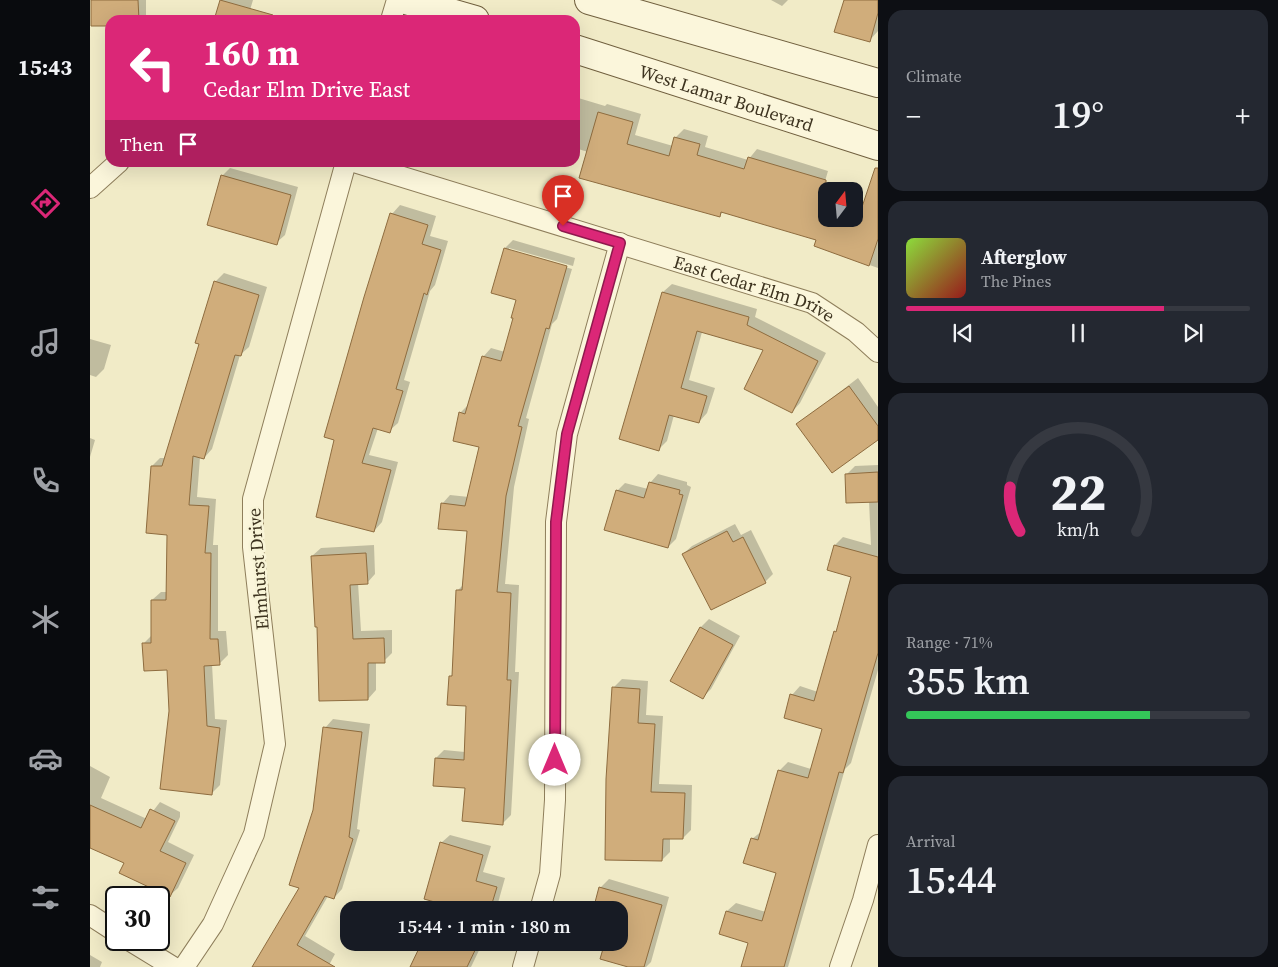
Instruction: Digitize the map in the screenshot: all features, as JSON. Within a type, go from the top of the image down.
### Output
[{"type":"main road","points":[[406,0],[458,15]]},
{"type":"main road","points":[[589,0],[878,83]]},
{"type":"main road","name":"West Lamar Boulevard","points":[[580,51],[878,146]]},
{"type":"street","points":[[392,15],[397,0]]},
{"type":"street","points":[[90,188],[113,167]]},
{"type":"street","name":"Elmhurst Drive","points":[[184,967],[213,924],[254,834],[275,744],[253,547],[253,499],[345,167]]},
{"type":"street","name":"East Cedar Elm Drive","points":[[370,167],[812,303],[856,332],[878,352]]},
{"type":"street","points":[[542,901],[550,874],[555,800],[556,522],[567,434],[620,243]]},
{"type":"street","points":[[840,967],[863,900],[878,845]]},
{"type":"street","points":[[90,916],[105,925]]},
{"type":"street","points":[[147,951],[173,967]]},
{"type":"street","points":[[523,967],[527,951]]},
{"type":"building","points":[[91,0],[138,0],[139,15],[105,15],[105,26],[91,26]]},
{"type":"building","points":[[220,0],[273,15],[216,15]]},
{"type":"building","points":[[844,0],[878,0],[878,13],[870,42],[834,32]]},
{"type":"building","points":[[598,112],[633,122],[627,144],[669,156],[674,137],[700,144],[697,155],[744,169],[748,157],[826,180],[826,182],[818,182],[818,228],[863,227],[863,204],[875,168],[878,168],[878,239],[869,266],[814,246],[816,240],[721,212],[720,217],[579,178]]},
{"type":"building","points":[[221,175],[291,195],[277,245],[207,225]]},
{"type":"building","points":[[390,213],[428,225],[422,244],[441,250],[427,295],[424,293],[396,389],[403,391],[390,433],[373,428],[362,463],[391,470],[374,532],[316,517],[334,440],[324,437]]},
{"type":"building","points":[[504,248],[567,266],[549,329],[546,328],[518,426],[522,427],[506,496],[497,592],[511,593],[507,680],[511,680],[503,825],[462,821],[465,788],[433,786],[435,758],[464,760],[466,706],[447,705],[449,676],[452,676],[456,590],[462,590],[467,531],[438,529],[441,503],[465,506],[479,447],[453,441],[459,412],[465,414],[482,356],[501,361],[513,318],[511,318],[516,300],[491,293]]},
{"type":"building","points":[[214,281],[259,295],[241,356],[235,355],[204,459],[193,456],[189,505],[209,506],[205,553],[211,553],[210,639],[218,639],[220,665],[204,666],[207,726],[220,728],[212,795],[160,789],[169,711],[167,670],[144,671],[142,643],[151,643],[151,600],[166,600],[167,535],[146,533],[151,466],[162,466],[199,344],[195,343]]},
{"type":"building","points":[[662,292],[749,317],[747,325],[818,361],[792,413],[744,389],[763,350],[697,331],[681,388],[707,396],[699,423],[669,415],[659,451],[619,439]]},
{"type":"building","points":[[849,386],[878,426],[878,440],[832,473],[796,424]]},
{"type":"building","points":[[878,472],[878,502],[846,503],[845,474]]},
{"type":"building","points":[[649,482],[680,490],[679,494],[683,495],[668,548],[604,530],[616,490],[644,498]]},
{"type":"building","points":[[727,531],[733,542],[743,537],[766,583],[711,610],[682,554]]},
{"type":"building","points":[[834,545],[878,557],[878,653],[843,773],[839,772],[784,967],[741,967],[748,943],[719,934],[726,911],[762,921],[776,873],[743,863],[751,838],[758,840],[778,770],[808,778],[822,729],[784,718],[790,694],[814,701],[834,631],[836,632],[851,577],[827,570]]},
{"type":"building","points":[[366,553],[368,584],[350,585],[353,639],[384,638],[385,663],[368,663],[368,700],[319,701],[317,627],[315,627],[311,556]]},
{"type":"building","points":[[700,627],[733,645],[703,699],[670,681]]},
{"type":"building","points":[[612,687],[640,689],[638,723],[655,724],[651,792],[685,793],[683,839],[663,839],[662,861],[605,860],[606,779]]},
{"type":"building","points":[[323,727],[362,732],[349,837],[353,839],[334,899],[325,896],[297,945],[335,967],[252,967],[299,888],[289,885],[313,810]]},
{"type":"building","points":[[90,805],[141,828],[150,809],[175,821],[160,851],[186,863],[170,897],[170,886],[147,886],[119,873],[124,863],[90,848]]},
{"type":"building","points":[[440,842],[483,855],[476,881],[497,887],[493,901],[431,901],[424,899]]},
{"type":"building","points":[[599,887],[662,905],[644,967],[628,967],[600,959],[602,951],[628,951],[628,901],[595,901]]},
{"type":"building","points":[[418,951],[475,951],[467,967],[410,967]]},
{"type":"route","points":[[555,760],[556,522],[567,434],[620,243],[563,226]]}]
